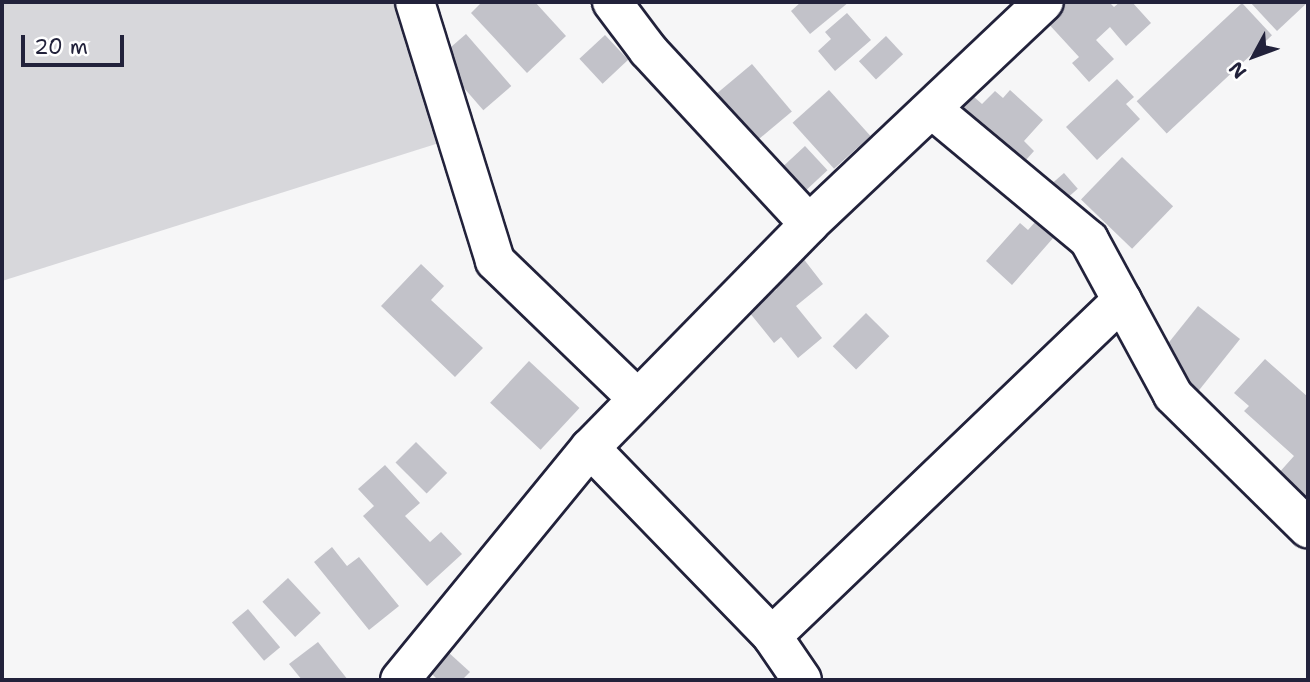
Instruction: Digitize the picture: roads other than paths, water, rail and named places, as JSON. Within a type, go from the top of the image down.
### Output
[{"type":"street","points":[[415,2],[495,261],[637,398]]},
{"type":"street","points":[[612,2],[648,50],[809,224]]},
{"type":"street","points":[[400,680],[590,448],[637,398],[809,224],[1044,2]]},
{"type":"street","points":[[932,110],[1089,240],[1173,396],[1308,528]]},
{"type":"street","points":[[772,636],[1122,300]]},
{"type":"street","points":[[590,448],[772,636],[802,680]]}]
